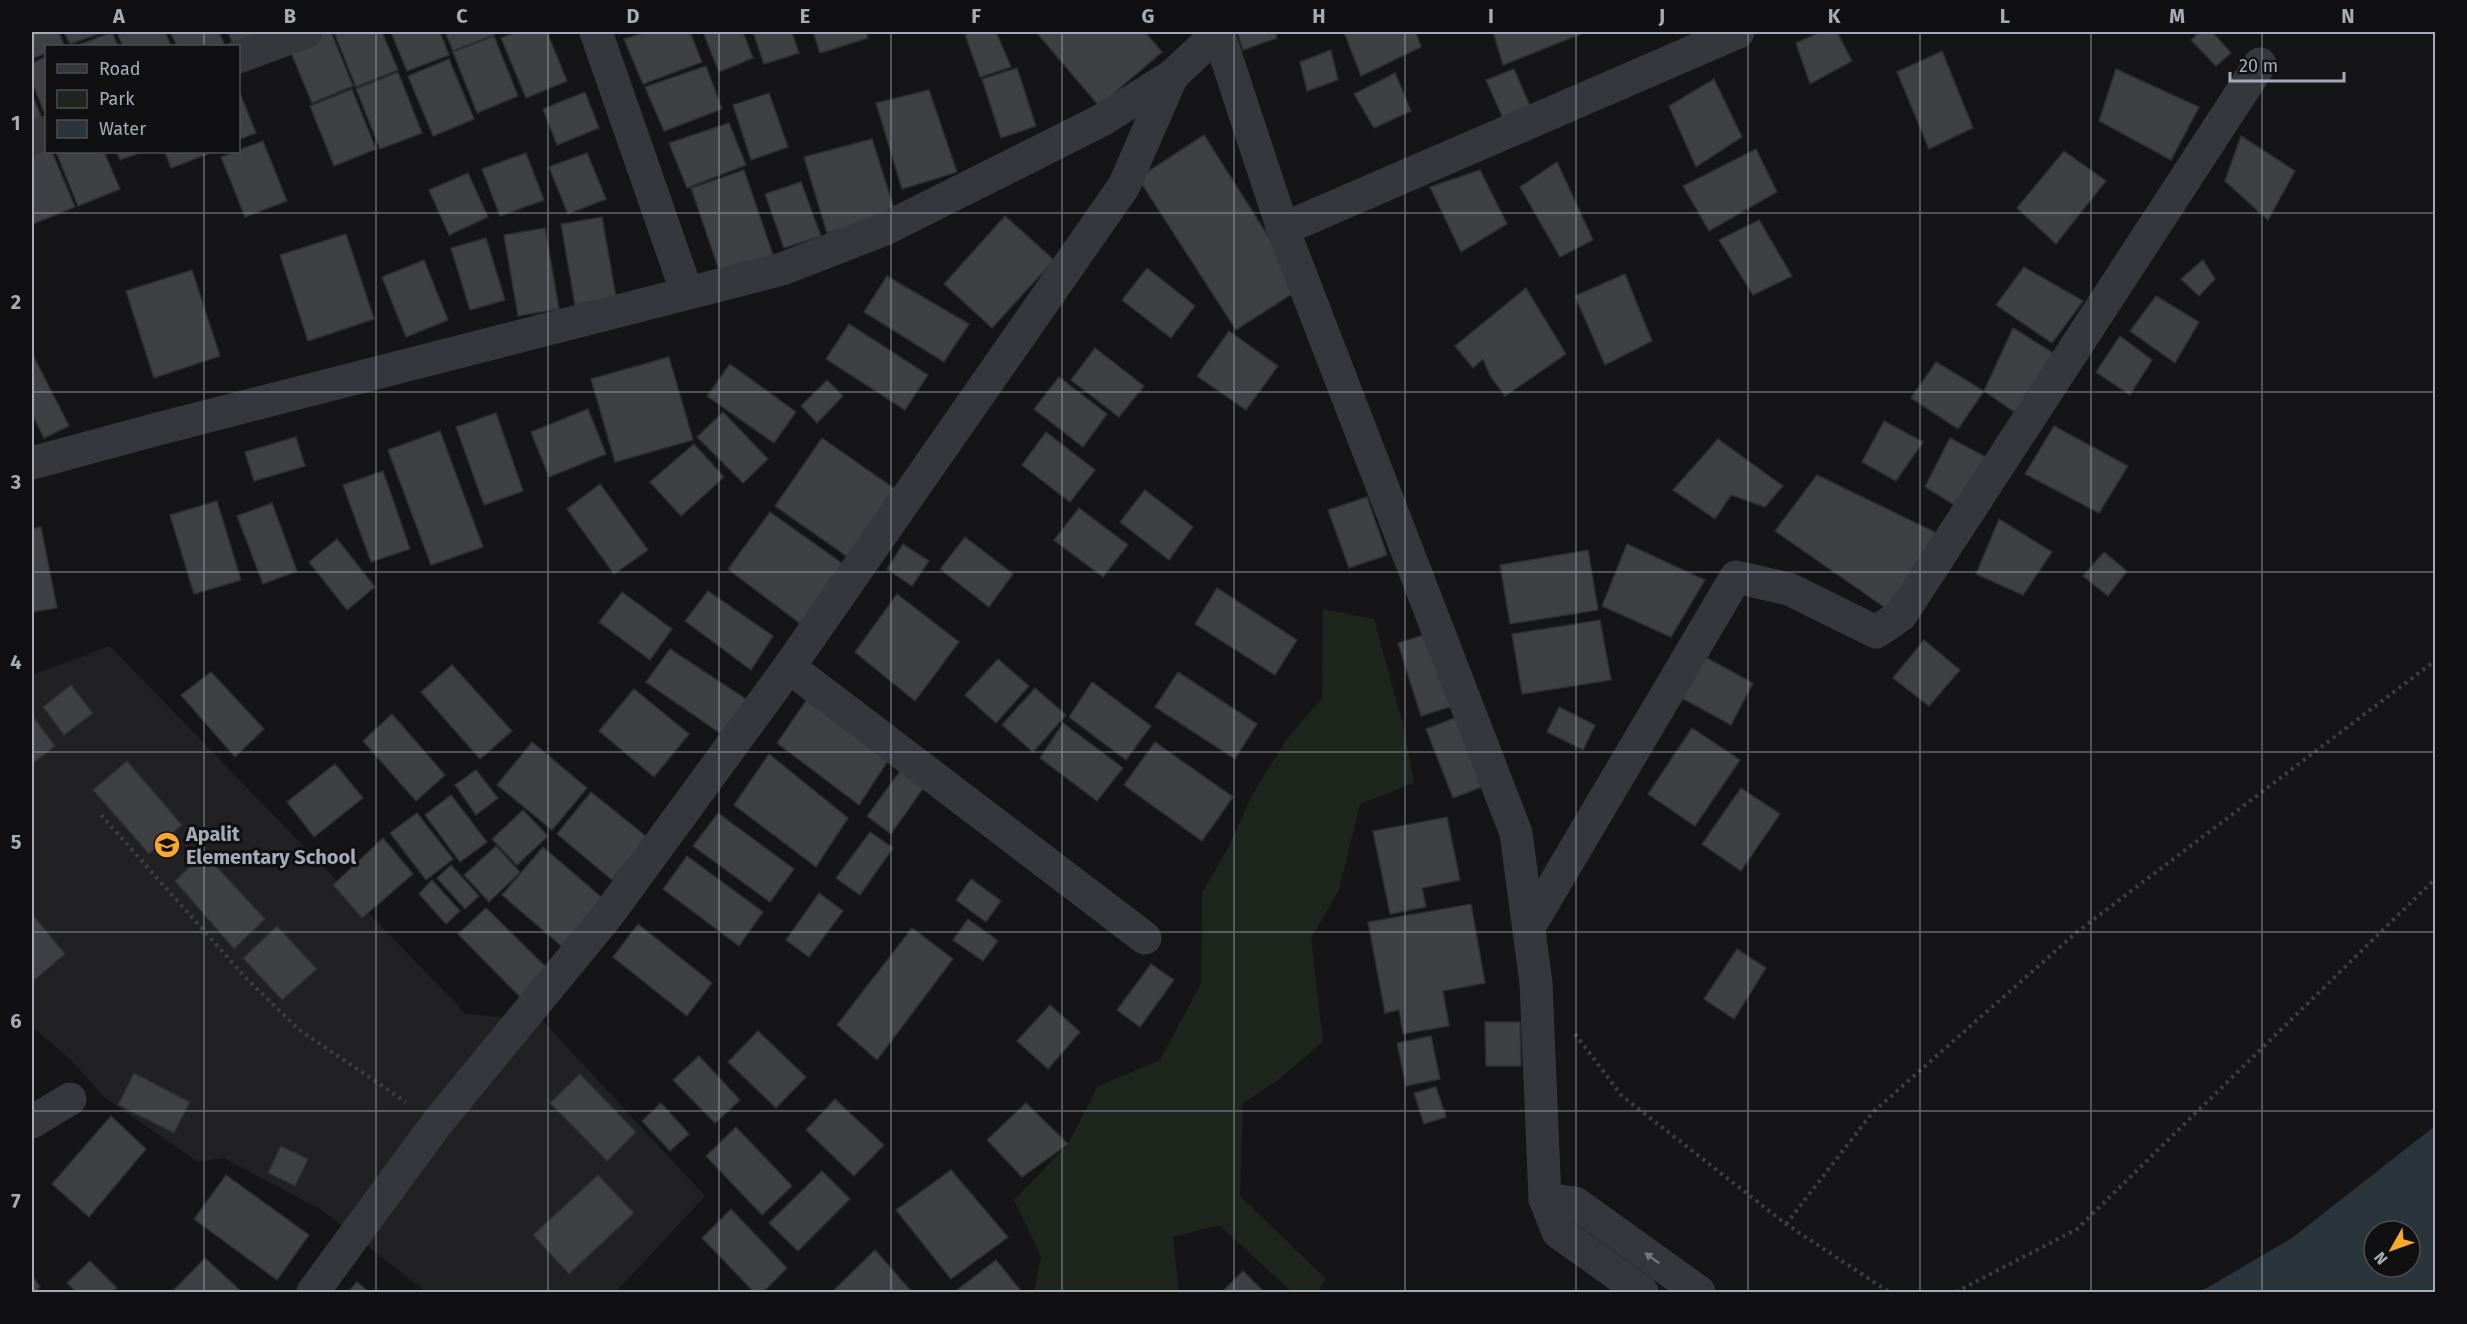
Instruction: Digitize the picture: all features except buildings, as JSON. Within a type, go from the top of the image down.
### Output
[{"type":"street","points":[[240,56],[306,32]]},
{"type":"street","points":[[596,32],[687,293]]},
{"type":"street","points":[[32,463],[782,269],[885,229],[1102,120],[1172,76],[1218,32],[1283,229],[1516,834],[1536,983],[1560,1201],[1558,1232],[1642,1293]]},
{"type":"street","points":[[1283,229],[1738,32]]},
{"type":"street","points":[[1529,927],[1736,577],[1789,589],[1876,632],[1901,615],[2260,64]]},
{"type":"street","points":[[313,1293],[437,1123],[607,916],[789,667],[1124,186],[1172,76]]},
{"type":"street","points":[[789,667],[1145,938]]},
{"type":"street","points":[[32,1122],[70,1099]]},
{"type":"street","points":[[1560,1201],[1699,1293]]},
{"type":"path","points":[[1785,1224],[1873,1112],[2077,932],[2436,660]]},
{"type":"path","points":[[101,815],[246,978],[298,1029],[437,1123]]},
{"type":"path","points":[[1956,1293],[2077,1229],[2436,878]]},
{"type":"path","points":[[1572,1030],[1622,1096],[1785,1224],[1889,1293]]},
{"type":"shaded area","name":"Apalit Elementary School","points":[[110,646],[466,1014],[543,1021],[705,1196],[616,1292],[426,1292],[323,1211],[224,1158],[198,1162],[104,1097],[69,1058],[32,1027],[32,675]]},
{"type":"green space","points":[[1323,609],[1374,619],[1404,728],[1414,783],[1360,804],[1339,890],[1311,938],[1323,1042],[1279,1079],[1243,1103],[1240,1196],[1326,1279],[1318,1292],[1292,1292],[1219,1225],[1173,1237],[1179,1292],[1034,1292],[1041,1256],[1014,1200],[1068,1144],[1098,1086],[1160,1060],[1201,984],[1202,893],[1229,846],[1252,795],[1287,739],[1322,698]]},
{"type":"water","points":[[2435,1126],[2435,1292],[2200,1292],[2292,1238]]},
{"type":"place","name":"Apalit Elementary School","points":[[167,845]]}]
